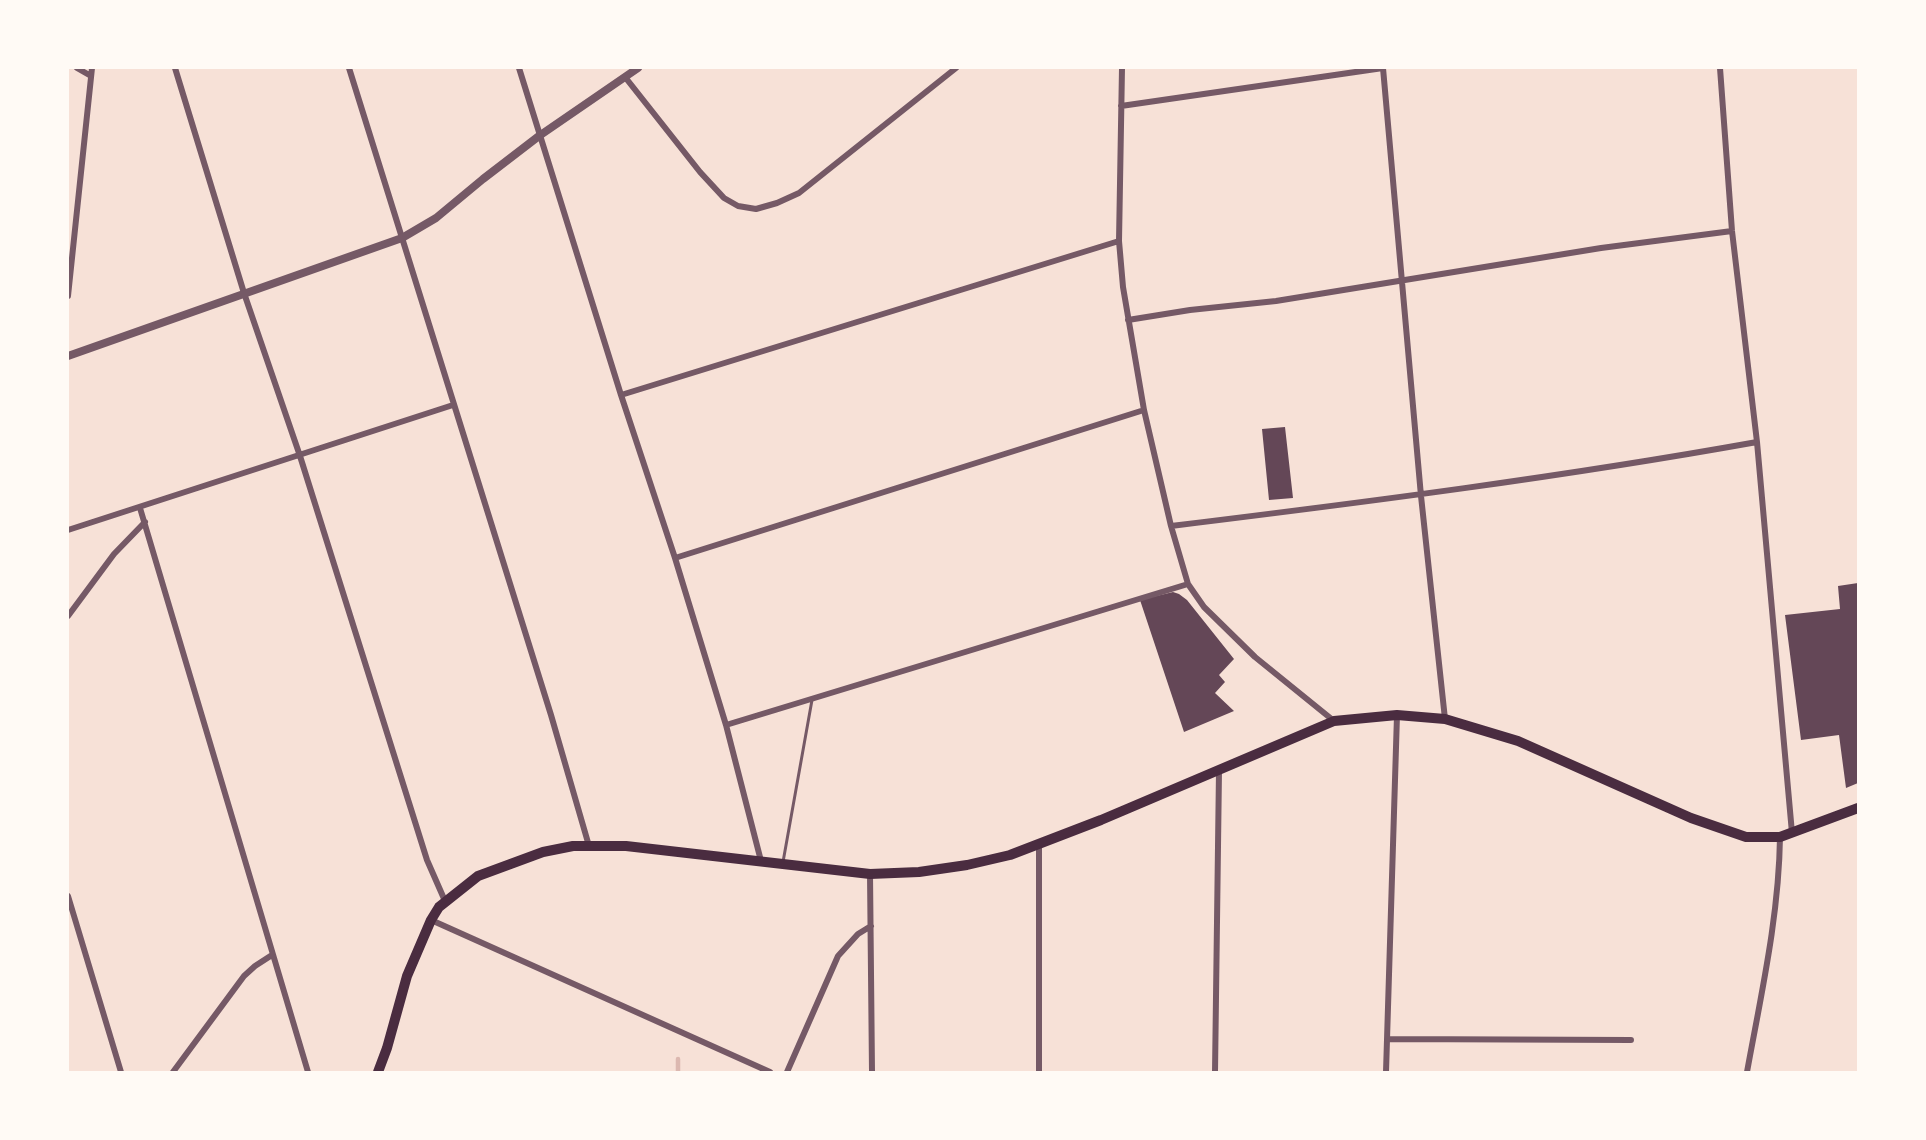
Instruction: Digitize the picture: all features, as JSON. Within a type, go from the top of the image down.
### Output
[{"type":"main road","points":[[378,1072],[407,976],[431,920],[445,901],[478,876],[511,862],[573,846],[626,846],[870,874],[919,872],[967,865],[1010,855],[1039,844],[1335,721],[1397,715],[1445,719],[1518,741],[1691,818],[1746,837],[1780,837],[1858,808]]},
{"type":"street","points":[[77,68],[91,76]]},
{"type":"street","points":[[68,296],[92,68]]},
{"type":"street","points":[[175,68],[244,293],[300,456],[427,860],[445,901]]},
{"type":"street","points":[[349,68],[551,715],[589,846]]},
{"type":"street","points":[[519,68],[726,725],[761,861]]},
{"type":"street","points":[[68,356],[402,238],[436,218],[539,136],[638,68]]},
{"type":"street","points":[[625,77],[700,172],[724,198],[738,206],[756,209],[799,193],[957,68]]},
{"type":"street","points":[[1122,68],[1119,241],[1128,320],[1144,410],[1171,526],[1188,584],[1204,606],[1255,657],[1335,721]]},
{"type":"street","points":[[1121,106],[1383,68],[1421,496],[1445,719]]},
{"type":"street","points":[[1720,68],[1732,231],[1757,442],[1792,833]]},
{"type":"street","points":[[1128,320],[1276,300],[1601,248],[1732,231]]},
{"type":"street","points":[[621,395],[1119,241]]},
{"type":"street","points":[[68,530],[453,405]]},
{"type":"street","points":[[675,558],[1144,410]]},
{"type":"street","points":[[1171,526],[1421,496],[1507,481],[1629,465],[1757,442]]},
{"type":"street","points":[[140,508],[308,1072]]},
{"type":"street","points":[[68,616],[114,554],[145,522]]},
{"type":"street","points":[[726,725],[1188,584]]},
{"type":"street","points":[[1386,1072],[1397,715]]},
{"type":"street","points":[[1215,1072],[1219,771]]},
{"type":"street","points":[[1747,1072],[1774,916],[1780,873],[1780,837]]},
{"type":"street","points":[[1039,844],[1039,1072]]},
{"type":"street","points":[[870,874],[872,1072]]},
{"type":"street","points":[[68,896],[121,1072]]},
{"type":"street","points":[[431,920],[770,1072]]},
{"type":"street","points":[[787,1072],[838,956],[858,934],[871,926]]},
{"type":"street","points":[[173,1072],[244,976],[272,955]]},
{"type":"street","points":[[1387,1039],[1631,1040]]},
{"type":"lane","points":[[783,863],[812,699]]},
{"type":"building","points":[[1285,427],[1293,498],[1269,500],[1262,429]]},
{"type":"building","points":[[1858,583],[1858,783],[1846,788],[1839,735],[1801,740],[1785,615],[1840,609],[1838,586]]},
{"type":"building","points":[[1173,592],[1187,600],[1234,659],[1219,675],[1225,682],[1215,693],[1234,711],[1184,732],[1140,600]]},
{"type":"waterway","points":[[678,1059],[678,1072]]}]
